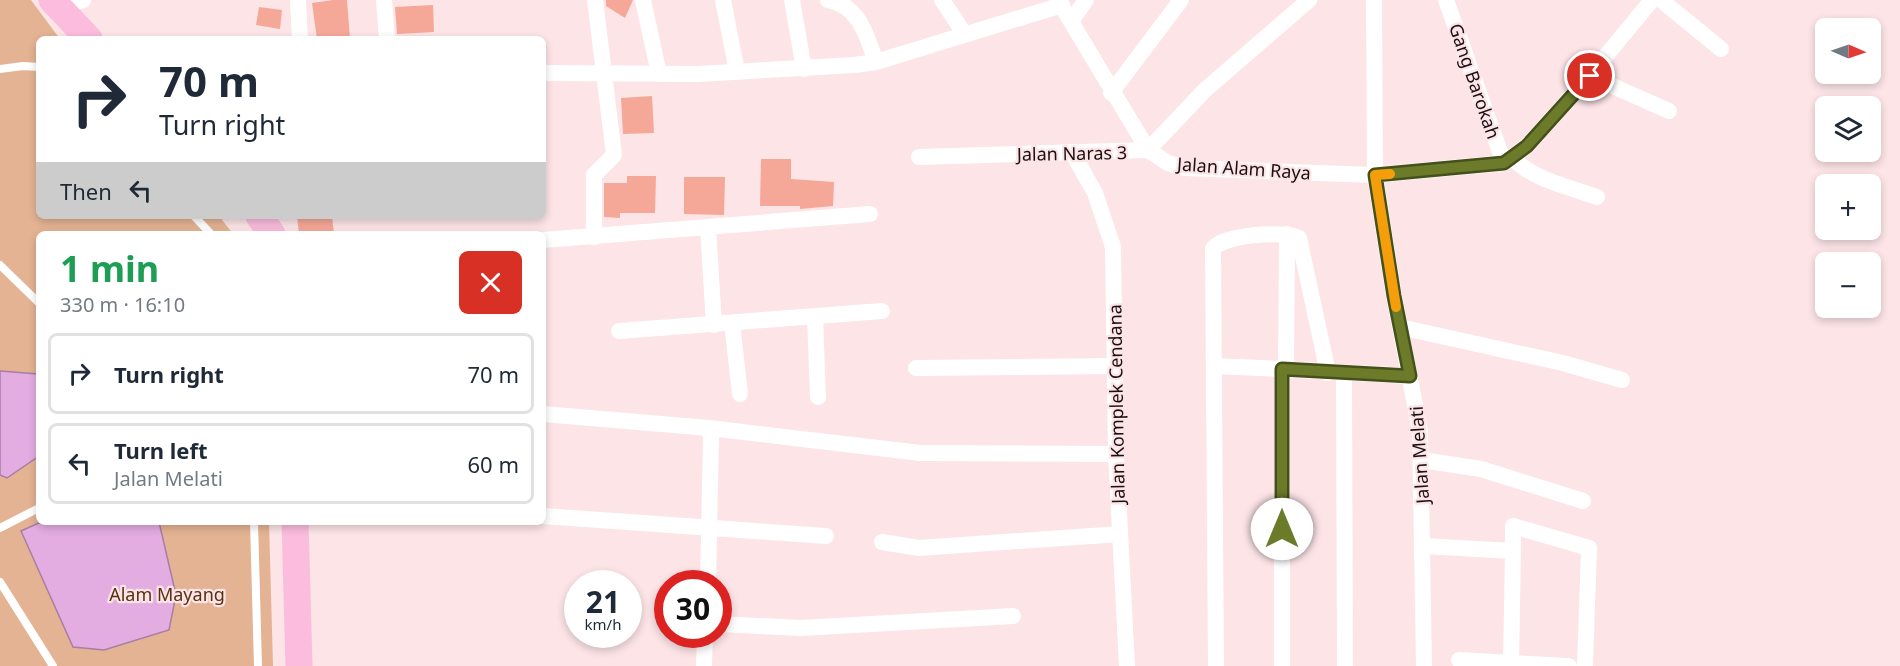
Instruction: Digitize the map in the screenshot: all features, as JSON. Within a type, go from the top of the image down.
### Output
[{"type":"main road","points":[[64,3],[86,36]]},
{"type":"main road","points":[[295,525],[299,666]]},
{"type":"street","points":[[298,0],[300,36]]},
{"type":"street","points":[[384,0],[387,36]]},
{"type":"street","points":[[643,0],[659,74]]},
{"type":"street","points":[[723,0],[737,72]]},
{"type":"street","points":[[828,0],[848,8],[859,19],[876,62]]},
{"type":"street","points":[[942,0],[964,33]]},
{"type":"street","points":[[1072,20],[1086,0]]},
{"type":"street","points":[[1111,93],[1181,0]]},
{"type":"street","name":"Jalan Naras 3","points":[[919,157],[1148,150],[1205,90],[1309,0]]},
{"type":"street","name":"Jalan Melati","points":[[1374,0],[1375,175],[1410,376],[1422,460],[1424,666]]},
{"type":"street","name":"Gang Barokah","points":[[1446,0],[1508,161]]},
{"type":"street","points":[[592,1],[614,154],[594,175],[594,237]]},
{"type":"street","points":[[797,1],[804,69]]},
{"type":"street","points":[[546,73],[737,72],[804,69],[876,62],[1060,2]]},
{"type":"street","name":"Jalan Alam Raya","points":[[1060,2],[1111,93],[1148,150],[1168,163],[1185,168],[1375,175],[1508,161]]},
{"type":"street","points":[[1597,197],[1538,176],[1508,161],[1527,146],[1590,76],[1650,2],[1721,49]]},
{"type":"street","points":[[1590,76],[1668,111]]},
{"type":"street","name":"Jalan Komplek Cendana","points":[[1072,152],[1095,193],[1113,247],[1116,454],[1127,666]]},
{"type":"street","points":[[546,240],[870,214]]},
{"type":"street","points":[[708,227],[714,325]]},
{"type":"street","points":[[1282,666],[1287,234]]},
{"type":"street","points":[[1216,666],[1213,249],[1219,241],[1287,234],[1299,238],[1303,248],[1336,373],[1345,666]]},
{"type":"street","points":[[619,331],[882,311]]},
{"type":"street","points":[[815,317],[818,397]]},
{"type":"street","points":[[732,323],[740,394]]},
{"type":"street","points":[[1400,327],[1563,363],[1622,380]]},
{"type":"street","points":[[916,368],[1114,366]]},
{"type":"street","points":[[1214,366],[1410,376]]},
{"type":"street","points":[[546,414],[709,428],[920,453],[1116,454]]},
{"type":"street","points":[[709,428],[711,526],[709,570]]},
{"type":"street","points":[[1422,460],[1481,469],[1583,501]]},
{"type":"street","points":[[546,516],[711,526],[826,536]]},
{"type":"street","points":[[1511,663],[1514,526],[1589,548],[1585,666]]},
{"type":"street","points":[[882,542],[919,548],[1120,534]]},
{"type":"street","points":[[1423,546],[1513,551]]},
{"type":"street","points":[[732,625],[801,628],[1013,616]]},
{"type":"street","points":[[704,666],[705,648]]},
{"type":"street","points":[[1459,660],[1569,666]]},
{"type":"lane","points":[[0,69],[23,66],[36,68]]},
{"type":"lane","points":[[197,219],[208,231]]},
{"type":"lane","points":[[0,266],[36,300]]},
{"type":"lane","points":[[0,528],[36,510]]},
{"type":"lane","points":[[254,525],[258,666]]},
{"type":"lane","points":[[0,582],[53,666]]},
{"type":"green space","name":"Alam Mayang","points":[[0,0],[31,0],[58,36],[36,36],[36,219],[221,219],[231,231],[36,231],[36,525],[269,525],[273,666],[0,666]]},
{"type":"shaded area","points":[[0,371],[36,374],[36,458],[7,478],[0,475]]},
{"type":"shaded area","points":[[36,524],[160,525],[176,595],[169,630],[104,650],[73,647],[21,531]]},
{"type":"building","points":[[347,0],[350,36],[317,36],[312,3]]},
{"type":"building","points":[[606,0],[633,0],[625,18],[606,6]]},
{"type":"building","points":[[433,5],[434,32],[397,34],[395,7]]},
{"type":"building","points":[[259,7],[282,10],[280,29],[256,25]]},
{"type":"building","points":[[652,96],[654,133],[623,134],[621,98]]},
{"type":"building","points":[[761,159],[791,159],[791,179],[834,182],[833,206],[800,209],[800,206],[760,206]]},
{"type":"building","points":[[627,176],[656,176],[655,213],[620,213],[620,218],[604,217],[604,183],[627,183]]},
{"type":"building","points":[[684,177],[725,177],[724,215],[684,214]]},
{"type":"building","points":[[297,219],[332,219],[334,231],[299,231]]},
{"type":"slow traffic","points":[[1390,174],[1375,175],[1396,307]]},
{"type":"route","points":[[1282,529],[1282,369],[1410,376],[1394,296],[1375,175],[1494,166],[1504,163],[1527,146],[1590,76]]}]
